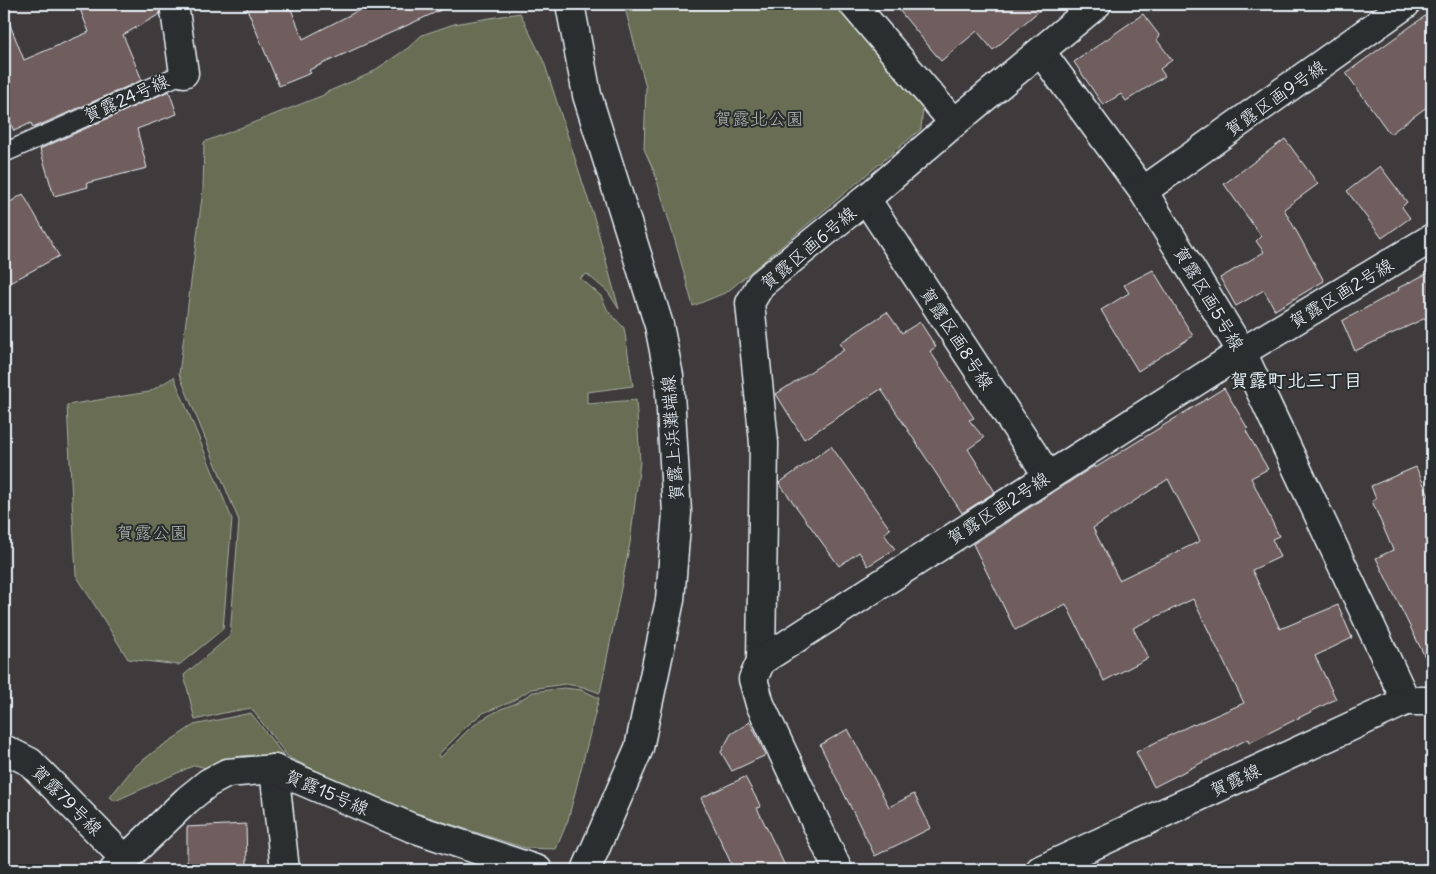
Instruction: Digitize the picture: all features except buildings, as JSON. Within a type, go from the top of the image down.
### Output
[{"type":"street","name":"賀露24号線","points":[[174,4],[184,72]]},
{"type":"street","name":"賀露上浜灘端線","points":[[570,4],[587,95],[659,325],[669,376],[677,513],[670,600],[639,748],[586,870]]},
{"type":"street","points":[[853,4],[954,123]]},
{"type":"street","name":"賀露区画6号線","points":[[761,661],[764,443],[750,303],[761,284],[866,199],[1097,4]]},
{"type":"street","name":"賀露区画9号線","points":[[1143,191],[1406,4]]},
{"type":"street","name":"賀露区画5号線","points":[[1041,52],[1143,191],[1242,352],[1406,701]]},
{"type":"street","name":"賀露区画8号線","points":[[866,199],[1048,476]]},
{"type":"street","name":"賀露区画2号線","points":[[761,661],[1242,352],[1432,238]]},
{"type":"street","points":[[761,661],[753,680],[760,704],[838,870]]},
{"type":"street","name":"賀露線","points":[[1040,870],[1406,701],[1432,702]]},
{"type":"street","name":"賀露79号線","points":[[4,749],[30,762],[120,865]]},
{"type":"street","points":[[274,769],[285,870]]},
{"type":"street","name":"賀露15号線","points":[[120,865],[187,800],[208,784],[227,773],[274,769],[410,827],[538,870]]},
{"type":"lane","name":"賀露24号線","points":[[4,153],[184,72]]},
{"type":"green space","name":"賀露北公園","points":[[622,4],[837,4],[923,107],[921,129],[727,292],[693,306],[654,171],[644,149],[646,87],[626,12]]},
{"type":"green space","points":[[520,13],[544,62],[596,224],[619,309],[608,292],[587,274],[580,278],[601,296],[608,311],[624,328],[633,386],[587,392],[587,404],[636,400],[640,462],[630,543],[600,693],[583,687],[565,684],[531,689],[511,702],[483,713],[469,724],[438,755],[440,758],[468,730],[481,720],[514,704],[533,692],[564,688],[582,690],[599,698],[568,820],[556,849],[525,848],[378,801],[288,757],[251,708],[195,720],[184,675],[230,636],[239,521],[179,374],[203,190],[204,142],[324,95],[369,74],[408,48],[422,35],[454,24]]},
{"type":"green space","name":"賀露公園","points":[[174,377],[232,519],[223,629],[179,665],[128,659],[76,575],[67,405],[149,392]]},
{"type":"green space","points":[[251,713],[284,756],[235,757],[206,768],[195,765],[115,801],[110,797],[134,767],[194,725]]},
{"type":"district","name":"賀露町北三丁目","points":[[1296,380]]}]
